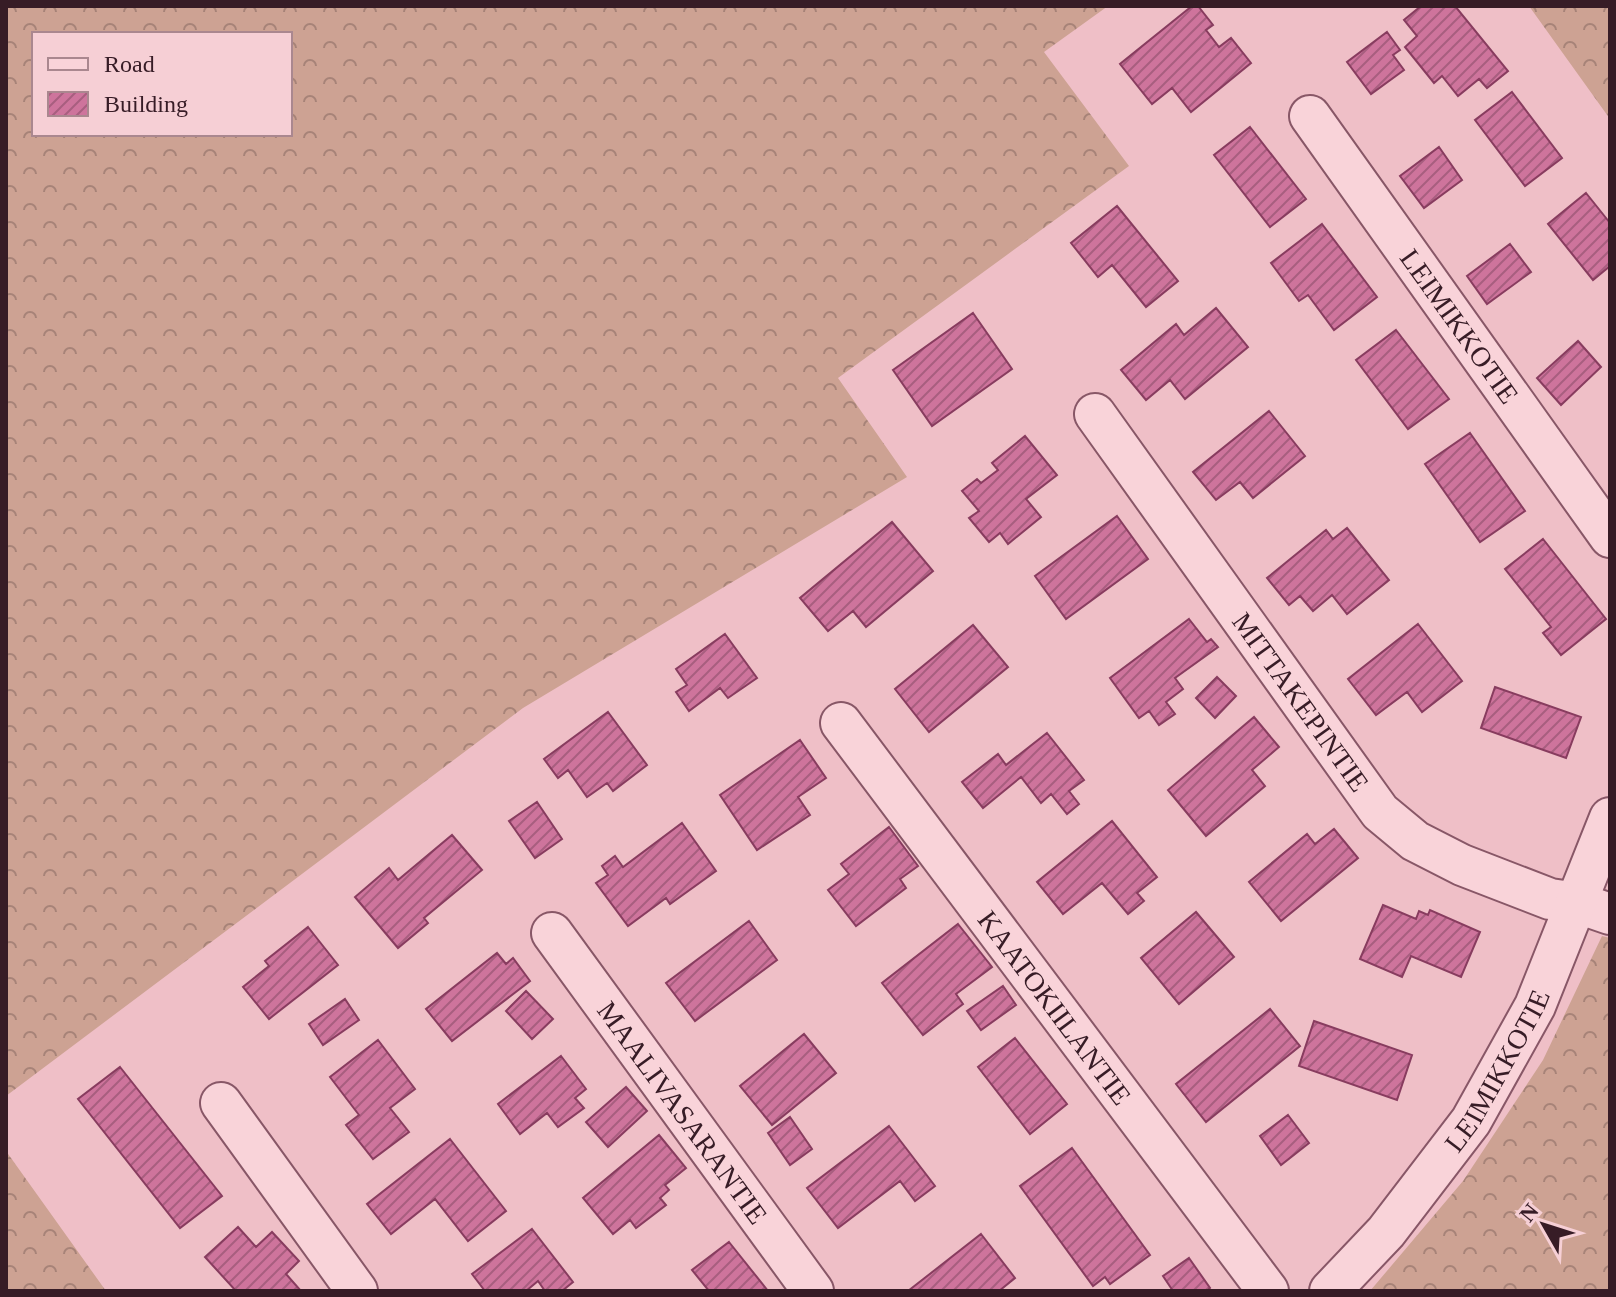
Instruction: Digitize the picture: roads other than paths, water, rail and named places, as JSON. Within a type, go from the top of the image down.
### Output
[{"type":"street","name":"LEIMIKKOTIE","points":[[1310,116],[1610,537]]},
{"type":"street","name":"MITTAKEPINTIE","points":[[1095,414],[1380,812],[1415,841],[1462,865],[1550,899],[1594,908]]},
{"type":"street","name":"KAATOKIILANTIE","points":[[841,723],[1268,1291]]},
{"type":"street","name":"LEIMIKKOTIE","points":[[1330,1291],[1386,1232],[1471,1121],[1594,908],[1610,818]]},
{"type":"street","name":"MAALIVASARANTIE","points":[[552,933],[813,1291]]},
{"type":"street","points":[[221,1103],[357,1291]]}]
